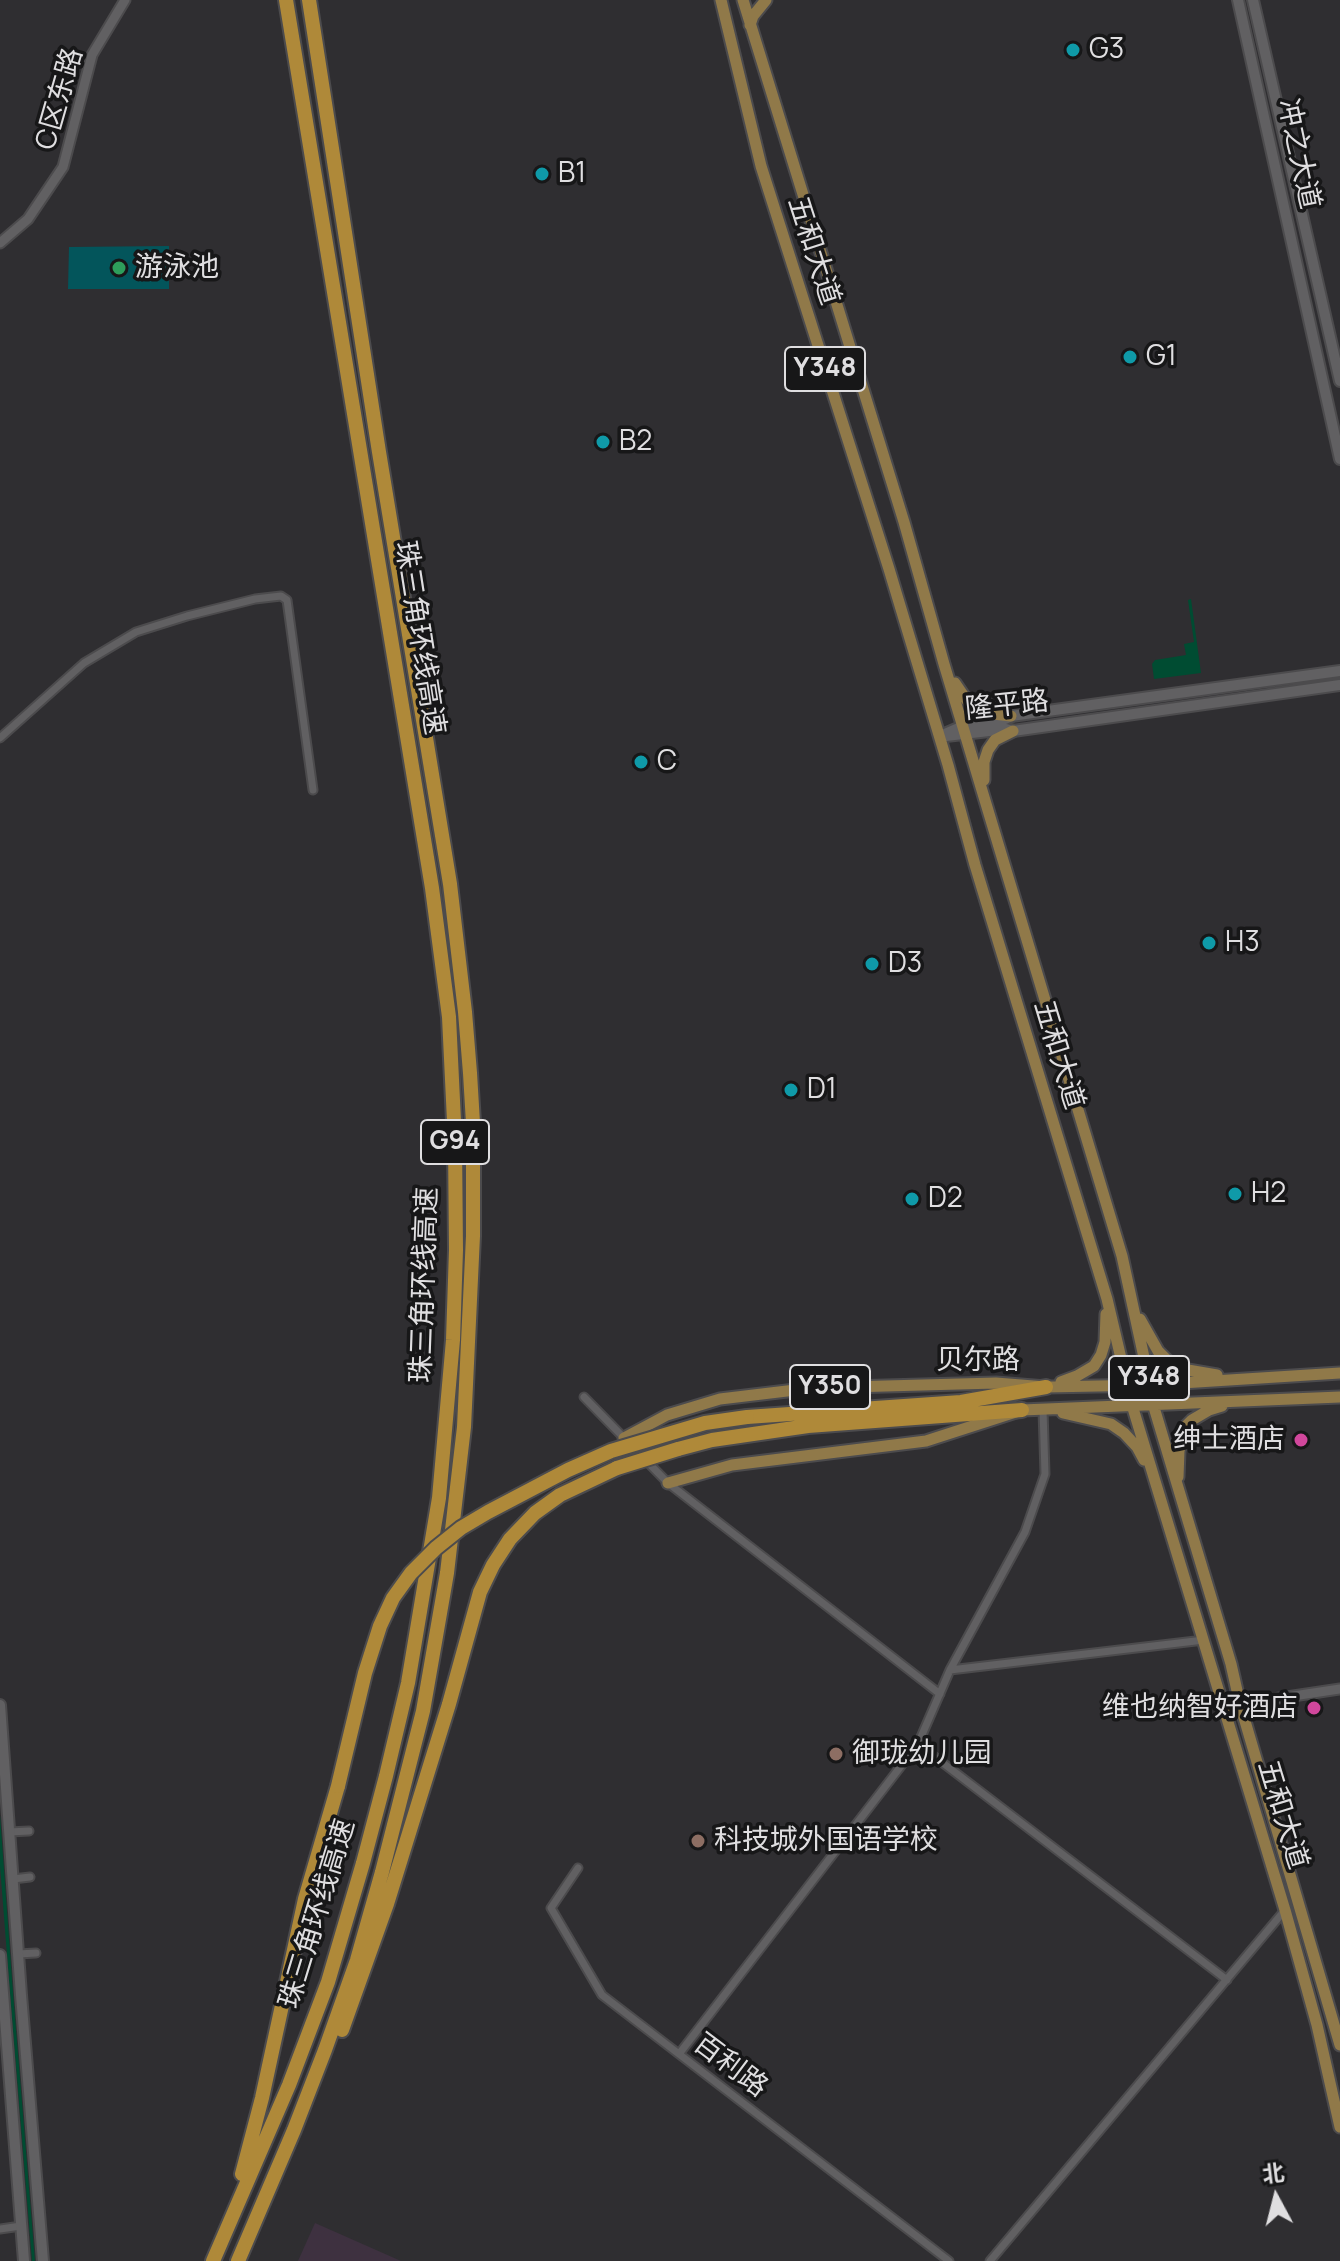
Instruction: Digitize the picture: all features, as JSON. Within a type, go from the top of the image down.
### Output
[{"type":"highway","name":"珠三角环线高速","points":[[213,2261],[289,2085],[328,1982],[363,1863],[408,1683],[439,1498],[453,1340],[456,1250],[449,1017],[432,888],[286,0]]},
{"type":"highway","name":"珠三角环线高速","points":[[238,2261],[289,2142],[357,1960],[423,1711],[447,1573],[461,1454],[473,1236],[470,1073],[450,884],[309,0]]},
{"type":"highway","points":[[229,2222],[262,2098],[305,1899],[338,1786],[365,1673],[380,1626],[393,1598],[411,1573],[461,1528],[557,1476],[611,1451],[705,1423],[747,1417],[945,1403],[1046,1387]]},
{"type":"highway","points":[[289,2142],[333,2052],[369,1958],[449,1704],[475,1607],[493,1565],[510,1539],[535,1513],[560,1495],[617,1468],[712,1440],[808,1426],[1022,1410]]},
{"type":"main road","name":"五和大道","points":[[721,0],[766,183],[940,736],[980,880],[1107,1299],[1132,1405],[1285,1910],[1317,2025],[1340,2127]]},
{"type":"main road","name":"五和大道","points":[[743,0],[904,522],[1122,1256],[1153,1404],[1231,1664],[1240,1704],[1337,2020],[1340,2045]]},
{"type":"main road","points":[[750,26],[753,16],[766,0]]},
{"type":"main road","name":"冲之大道","points":[[1238,0],[1340,459]]},
{"type":"main road","name":"冲之大道","points":[[1253,0],[1340,381]]},
{"type":"main road","points":[[944,664],[972,708],[989,715],[1011,716]]},
{"type":"main road","name":"隆平路","points":[[940,736],[1011,716],[1338,670]]},
{"type":"main road","name":"隆平路","points":[[964,730],[1013,731],[1340,687]]},
{"type":"main road","points":[[984,796],[983,770],[988,750],[995,740],[1013,731]]},
{"type":"main road","points":[[1046,1387],[1094,1366],[1105,1342],[1107,1299]]},
{"type":"main road","points":[[1132,1303],[1158,1351],[1170,1363],[1200,1374],[1250,1379]]},
{"type":"main road","name":"贝尔路","points":[[624,1438],[667,1415],[720,1399],[812,1388],[996,1383],[1046,1387],[1128,1383],[1150,1385],[1340,1373]]},
{"type":"main road","name":"贝尔路","points":[[668,1483],[732,1465],[926,1441],[1022,1410],[1340,1397]]},
{"type":"main road","points":[[1177,1486],[1184,1428],[1209,1410],[1245,1401]]},
{"type":"main road","points":[[1043,1410],[1111,1424],[1137,1447],[1156,1481]]},
{"type":"main road","points":[[0,1705],[43,2261]]},
{"type":"main road","points":[[0,1955],[6,2101],[24,2261]]},
{"type":"street","name":"C区东路","points":[[0,243],[28,219],[63,167],[92,55],[125,0]]},
{"type":"street","points":[[0,738],[84,663],[136,632],[255,599],[281,596],[287,600],[313,790]]},
{"type":"street","points":[[584,1397],[668,1483],[940,1694]]},
{"type":"street","points":[[679,2054],[918,1744],[950,1670],[1025,1532],[1045,1474],[1043,1410]]},
{"type":"street","points":[[950,1670],[1204,1640]]},
{"type":"street","points":[[1240,1704],[1340,1689]]},
{"type":"street","points":[[918,1744],[1227,1980]]},
{"type":"street","points":[[9,1832],[29,1831]]},
{"type":"street","name":"百利路","points":[[578,1868],[551,1908],[602,1995],[949,2261]]},
{"type":"street","points":[[13,1879],[30,1877]]},
{"type":"street","points":[[990,2261],[1285,1910]]},
{"type":"street","points":[[18,1954],[36,1953]]},
{"type":"street","points":[[0,2229],[21,2226]]},
{"type":"shaded area","points":[[315,2223],[401,2261],[298,2261]]},
{"type":"green space","points":[[1191,599],[1201,673],[1154,679],[1152,664],[1155,660],[1186,655],[1184,644],[1194,642],[1188,600]]},
{"type":"green space","points":[[0,1815],[35,2261],[32,2261],[0,1866]]},
{"type":"water","name":"游泳池","points":[[169,246],[169,289],[68,289],[69,247]]},
{"type":"place","name":"G3","points":[[1073,50]]},
{"type":"place","name":"B1","points":[[542,174]]},
{"type":"place","name":"游泳池","points":[[119,268]]},
{"type":"place","name":"G1","points":[[1130,357]]},
{"type":"place","name":"B2","points":[[603,442]]},
{"type":"place","name":"C","points":[[641,762]]},
{"type":"place","name":"H3","points":[[1209,943]]},
{"type":"place","name":"D3","points":[[872,964]]},
{"type":"place","name":"D1","points":[[791,1090]]},
{"type":"place","name":"H2","points":[[1235,1194]]},
{"type":"place","name":"D2","points":[[912,1199]]},
{"type":"place","name":"绅士酒店","points":[[1301,1440]]},
{"type":"place","name":"维也纳智好酒店","points":[[1314,1708]]},
{"type":"place","name":"御珑幼儿园","points":[[836,1754]]},
{"type":"place","name":"科技城外国语学校","points":[[698,1841]]}]
